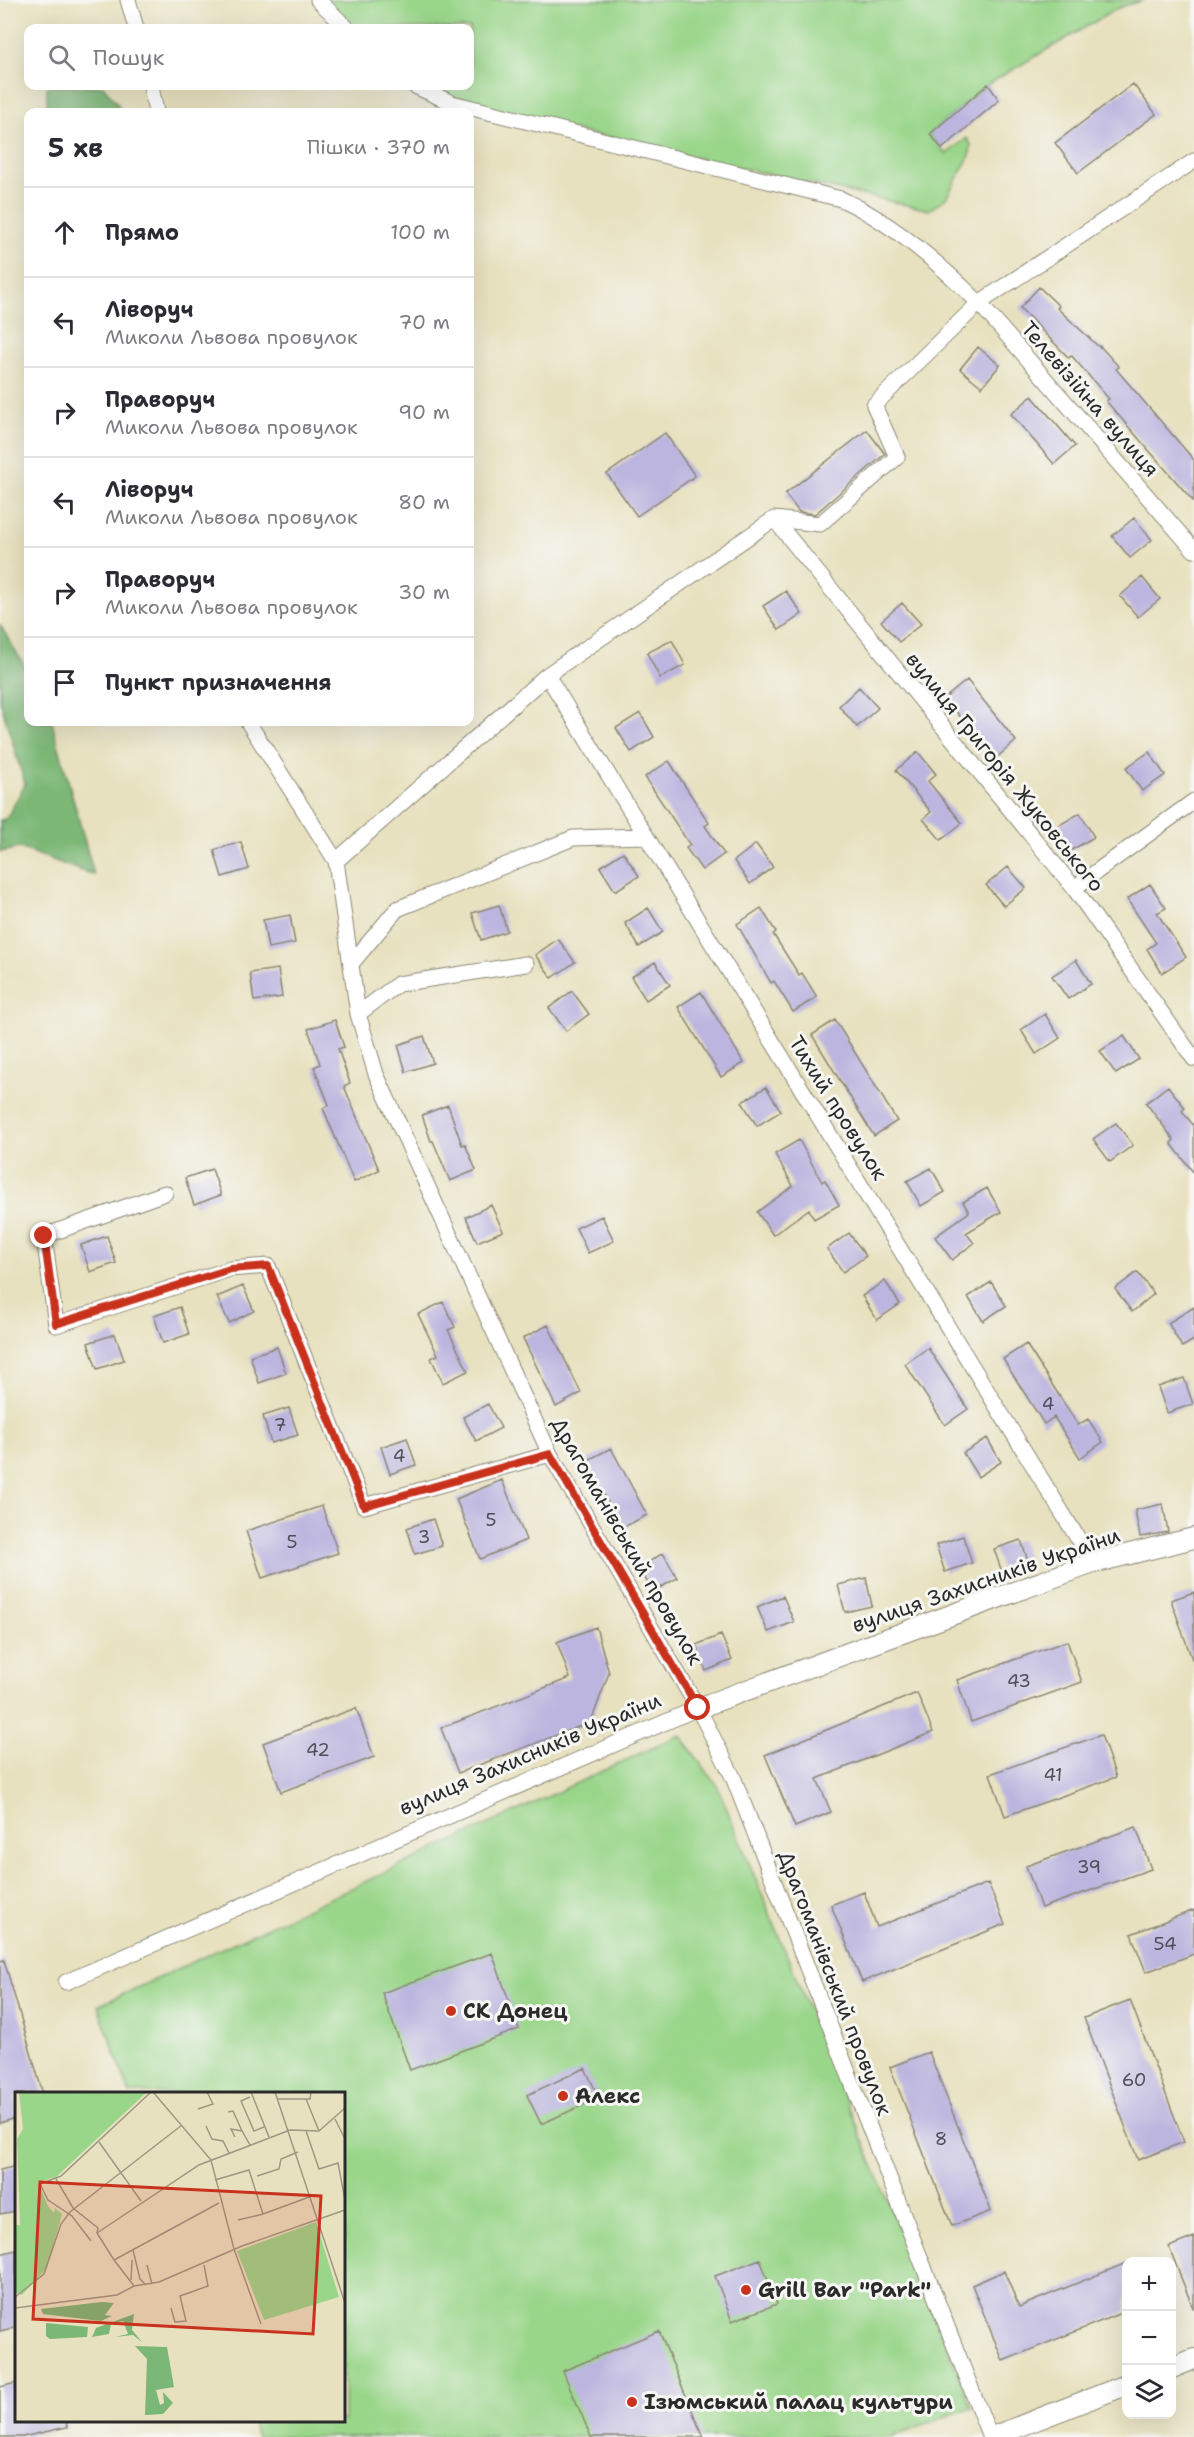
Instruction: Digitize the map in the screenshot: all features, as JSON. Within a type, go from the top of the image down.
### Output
[{"type":"street","points":[[128,0],[135,24]]},
{"type":"street","points":[[318,0],[343,24]]},
{"type":"street","points":[[152,90],[155,108]]},
{"type":"street","name":"Телевізійна вулиця","points":[[424,90],[452,103],[472,108]]},
{"type":"street","name":"Телевізійна вулиця","points":[[474,108],[841,199],[864,210],[947,271],[979,303],[1194,550]]},
{"type":"street","points":[[251,726],[336,861],[547,675],[774,519],[820,524],[897,457],[874,405],[979,303],[1194,161]]},
{"type":"street","name":"вулиця Григорія Жуковського","points":[[774,519],[1074,888],[1194,1059]]},
{"type":"street","name":"Тихий провулок","points":[[547,675],[1093,1563]]},
{"type":"street","points":[[1074,888],[1194,801]]},
{"type":"street","points":[[351,964],[397,909],[573,838],[645,836]]},
{"type":"street","name":"Драгоманівський провулок","points":[[336,861],[358,1014],[376,1074],[550,1454],[698,1708],[733,1777],[991,2437]]},
{"type":"street","points":[[358,1014],[398,984],[526,964]]},
{"type":"street","points":[[165,1193],[44,1236],[56,1324],[230,1269],[268,1266],[364,1506],[550,1454]]},
{"type":"street","name":"вулиця Захисників України","points":[[66,1982],[698,1708],[1093,1563],[1194,1539]]},
{"type":"street","points":[[1176,2366],[1194,2359]]},
{"type":"street","points":[[991,2437],[1122,2387]]},
{"type":"green space","points":[[318,0],[1144,0],[1120,7],[988,84],[930,134],[946,154],[967,138],[971,145],[970,155],[946,198],[929,210],[452,103],[424,90],[474,90],[474,24],[343,24]]},
{"type":"green space","points":[[47,90],[106,90],[119,108],[47,108]]},
{"type":"green space","points":[[0,625],[24,665],[24,726],[53,726],[94,875],[20,848],[0,852],[0,820],[6,819],[25,784],[0,701]]},
{"type":"green space","points":[[680,1735],[717,1785],[972,2407],[890,2437],[257,2437],[251,2422],[345,2422],[345,2092],[130,2092],[98,2006]]},
{"type":"building","points":[[988,84],[999,100],[942,149],[930,134]]},
{"type":"building","points":[[1133,84],[1156,114],[1078,173],[1055,143]]},
{"type":"building","points":[[1039,287],[1059,306],[1057,308],[1100,346],[1119,367],[1116,369],[1194,460],[1194,502],[1106,401],[1109,399],[1071,355],[1069,358],[1020,308]]},
{"type":"building","points":[[978,347],[1000,365],[982,387],[960,369]]},
{"type":"building","points":[[1032,396],[1075,446],[1054,464],[1011,414]]},
{"type":"building","points":[[867,430],[885,454],[815,514],[799,512],[785,494]]},
{"type":"building","points":[[665,433],[695,476],[637,516],[607,474]]},
{"type":"building","points":[[1134,518],[1152,540],[1130,558],[1112,536]]},
{"type":"building","points":[[1142,577],[1160,599],[1138,617],[1120,596]]},
{"type":"building","points":[[786,591],[802,614],[779,630],[763,606]]},
{"type":"building","points":[[902,603],[921,624],[899,642],[881,621]]},
{"type":"building","points":[[672,640],[685,665],[660,678],[647,653]]},
{"type":"building","points":[[967,680],[1016,741],[995,759],[945,698]]},
{"type":"building","points":[[859,687],[878,708],[857,727],[839,706]]},
{"type":"building","points":[[640,713],[654,737],[631,752],[616,728]]},
{"type":"building","points":[[918,752],[936,774],[928,781],[962,823],[941,840],[923,819],[931,812],[896,770]]},
{"type":"building","points":[[1149,752],[1165,775],[1142,791],[1126,768]]},
{"type":"building","points":[[669,761],[709,823],[705,826],[724,854],[702,870],[686,848],[690,845],[645,777]]},
{"type":"building","points":[[1080,813],[1094,837],[1070,851],[1056,827]]},
{"type":"building","points":[[241,842],[249,869],[222,877],[214,850]]},
{"type":"building","points":[[756,844],[773,867],[750,884],[734,861]]},
{"type":"building","points":[[623,852],[639,876],[615,891],[600,867]]},
{"type":"building","points":[[1008,867],[1026,888],[1004,906],[986,885]]},
{"type":"building","points":[[1150,884],[1166,908],[1157,913],[1186,957],[1162,973],[1147,949],[1156,943],[1127,899]]},
{"type":"building","points":[[499,905],[507,931],[481,940],[472,913]]},
{"type":"building","points":[[648,908],[663,932],[639,947],[625,923]]},
{"type":"building","points":[[761,908],[776,932],[773,934],[799,975],[802,973],[817,997],[793,1012],[774,981],[771,983],[737,924]]},
{"type":"building","points":[[290,915],[295,943],[268,948],[263,920]]},
{"type":"building","points":[[558,939],[575,962],[552,978],[535,955]]},
{"type":"building","points":[[1076,960],[1091,984],[1068,999],[1052,976]]},
{"type":"building","points":[[655,962],[670,985],[646,1000],[631,977]]},
{"type":"building","points":[[278,969],[282,997],[254,1001],[250,973]]},
{"type":"building","points":[[572,991],[589,1014],[566,1031],[549,1008]]},
{"type":"building","points":[[701,992],[744,1063],[721,1077],[678,1007]]},
{"type":"building","points":[[1045,1014],[1060,1038],[1036,1054],[1021,1030]]},
{"type":"building","points":[[335,1020],[344,1047],[338,1049],[350,1083],[344,1086],[379,1170],[354,1182],[323,1108],[329,1105],[314,1067],[320,1064],[308,1029]]},
{"type":"building","points":[[835,1020],[897,1121],[874,1136],[812,1035]]},
{"type":"building","points":[[424,1036],[433,1063],[406,1072],[398,1045]]},
{"type":"building","points":[[1124,1036],[1139,1059],[1116,1074],[1100,1051]]},
{"type":"building","points":[[1168,1086],[1185,1108],[1182,1111],[1194,1126],[1194,1173],[1171,1143],[1174,1140],[1146,1103]]},
{"type":"building","points":[[766,1087],[781,1111],[757,1126],[742,1102]]},
{"type":"building","points":[[448,1105],[462,1145],[465,1144],[476,1170],[450,1181],[433,1141],[431,1141],[422,1115]]},
{"type":"building","points":[[1116,1123],[1133,1145],[1110,1162],[1093,1139]]},
{"type":"building","points":[[799,1140],[822,1182],[825,1180],[839,1205],[814,1219],[809,1209],[773,1235],[757,1212],[793,1186],[775,1154]]},
{"type":"building","points":[[931,1168],[945,1192],[921,1206],[907,1181]]},
{"type":"building","points":[[212,1169],[221,1195],[194,1205],[185,1178]]},
{"type":"building","points":[[987,1188],[1001,1212],[966,1233],[974,1243],[952,1260],[935,1237],[969,1212],[963,1202]]},
{"type":"building","points":[[491,1205],[503,1231],[477,1242],[466,1217]]},
{"type":"building","points":[[602,1216],[614,1241],[588,1253],[576,1228]]},
{"type":"building","points":[[849,1233],[866,1256],[843,1272],[827,1249]]},
{"type":"building","points":[[107,1236],[116,1263],[90,1272],[81,1245]]},
{"type":"building","points":[[1137,1272],[1154,1294],[1132,1312],[1115,1289]]},
{"type":"building","points":[[885,1281],[900,1304],[877,1320],[862,1296]]},
{"type":"building","points":[[991,1282],[1006,1306],[983,1321],[968,1297]]},
{"type":"building","points":[[243,1286],[254,1311],[229,1323],[217,1297]]},
{"type":"building","points":[[443,1302],[455,1327],[448,1330],[468,1371],[443,1383],[431,1358],[438,1355],[418,1314]]},
{"type":"building","points":[[180,1307],[189,1334],[163,1343],[154,1316]]},
{"type":"building","points":[[1194,1307],[1194,1340],[1182,1347],[1168,1323]]},
{"type":"building","points":[[548,1325],[581,1393],[556,1407],[523,1338]]},
{"type":"building","points":[[115,1334],[124,1360],[97,1369],[88,1343]]},
{"type":"building","points":[[1026,1344],[1078,1425],[1088,1419],[1103,1442],[1080,1458],[1054,1417],[1044,1424],[1003,1359]]},
{"type":"building","points":[[277,1347],[286,1373],[259,1383],[250,1356]]},
{"type":"building","points":[[928,1348],[968,1409],[945,1425],[905,1364]]},
{"type":"building","points":[[1184,1378],[1193,1404],[1167,1413],[1158,1387]]},
{"type":"building","points":[[488,1404],[501,1428],[476,1441],[463,1417]]},
{"type":"building","points":[[289,1408],[298,1435],[271,1443],[263,1416]]},
{"type":"building","points":[[407,1438],[416,1465],[390,1474],[381,1447]]},
{"type":"building","points":[[987,1438],[1001,1462],[978,1477],[963,1453]]},
{"type":"building","points":[[611,1448],[647,1515],[622,1528],[586,1461]]},
{"type":"building","points":[[502,1480],[526,1540],[480,1559],[456,1499]]},
{"type":"building","points":[[1163,1504],[1168,1532],[1140,1537],[1135,1510]]},
{"type":"building","points":[[322,1506],[338,1553],[262,1578],[246,1531]]},
{"type":"building","points":[[433,1519],[442,1546],[415,1554],[407,1528]]},
{"type":"building","points":[[963,1536],[972,1563],[945,1572],[936,1545]]},
{"type":"building","points":[[1021,1540],[1030,1567],[1003,1575],[994,1549]]},
{"type":"building","points":[[663,1553],[677,1578],[653,1592],[639,1568]]},
{"type":"building","points":[[866,1578],[872,1606],[845,1612],[838,1585]]},
{"type":"building","points":[[1194,1592],[1194,1658],[1192,1659],[1171,1600]]},
{"type":"building","points":[[783,1596],[794,1622],[768,1632],[757,1607]]},
{"type":"building","points":[[596,1627],[609,1673],[591,1722],[458,1773],[441,1728],[570,1678],[557,1642]]},
{"type":"building","points":[[721,1635],[732,1660],[706,1671],[696,1645]]},
{"type":"building","points":[[1067,1641],[1082,1682],[971,1722],[957,1680]]},
{"type":"building","points":[[917,1693],[933,1732],[817,1779],[831,1812],[795,1827],[765,1755]]},
{"type":"building","points":[[356,1708],[374,1757],[281,1792],[263,1743]]},
{"type":"building","points":[[1101,1735],[1116,1777],[1005,1816],[990,1774]]},
{"type":"building","points":[[1136,1827],[1151,1869],[1041,1908],[1026,1866]]},
{"type":"building","points":[[988,1883],[1005,1924],[862,1982],[831,1905],[864,1892],[877,1927]]},
{"type":"building","points":[[1194,1910],[1194,1954],[1146,1972],[1131,1934]]},
{"type":"building","name":"СК Донец","points":[[492,1953],[519,2029],[410,2070],[382,1993]]},
{"type":"building","points":[[4,1960],[42,2092],[15,2092],[15,2118],[0,2123],[0,1961]]},
{"type":"building","points":[[1130,2000],[1184,2142],[1138,2160],[1084,2018]]},
{"type":"building","points":[[929,2052],[991,2211],[952,2226],[890,2067]]},
{"type":"building","name":"Алекс","points":[[585,2068],[599,2098],[541,2124],[527,2095]]},
{"type":"building","points":[[15,2166],[15,2211],[0,2214],[0,2170]]},
{"type":"building","points":[[1194,2237],[1194,2308],[1176,2265],[1176,2257],[1173,2257],[1169,2247]]},
{"type":"building","points":[[15,2250],[15,2327],[0,2331],[0,2254]]},
{"type":"building","name":"Grill Bar \"Park\"","points":[[760,2259],[777,2304],[732,2321],[715,2276]]},
{"type":"building","points":[[1122,2265],[1122,2313],[1003,2361],[972,2285],[1004,2271],[1019,2307]]},
{"type":"building","name":"Ізюмський палац культури","points":[[659,2331],[703,2437],[591,2437],[563,2371]]},
{"type":"building","points":[[15,2383],[15,2422],[66,2422],[67,2427],[22,2437],[0,2437],[0,2387]]},
{"type":"place","name":"СК Донец","points":[[451,2011]]},
{"type":"place","name":"Алекс","points":[[563,2096]]},
{"type":"place","name":"Grill Bar \"Park\"","points":[[746,2290]]},
{"type":"place","name":"Ізюмський палац культури","points":[[632,2402]]},
{"type":"route","points":[[44,1236],[56,1324],[230,1269],[268,1266],[364,1506],[550,1454],[698,1708]]}]
